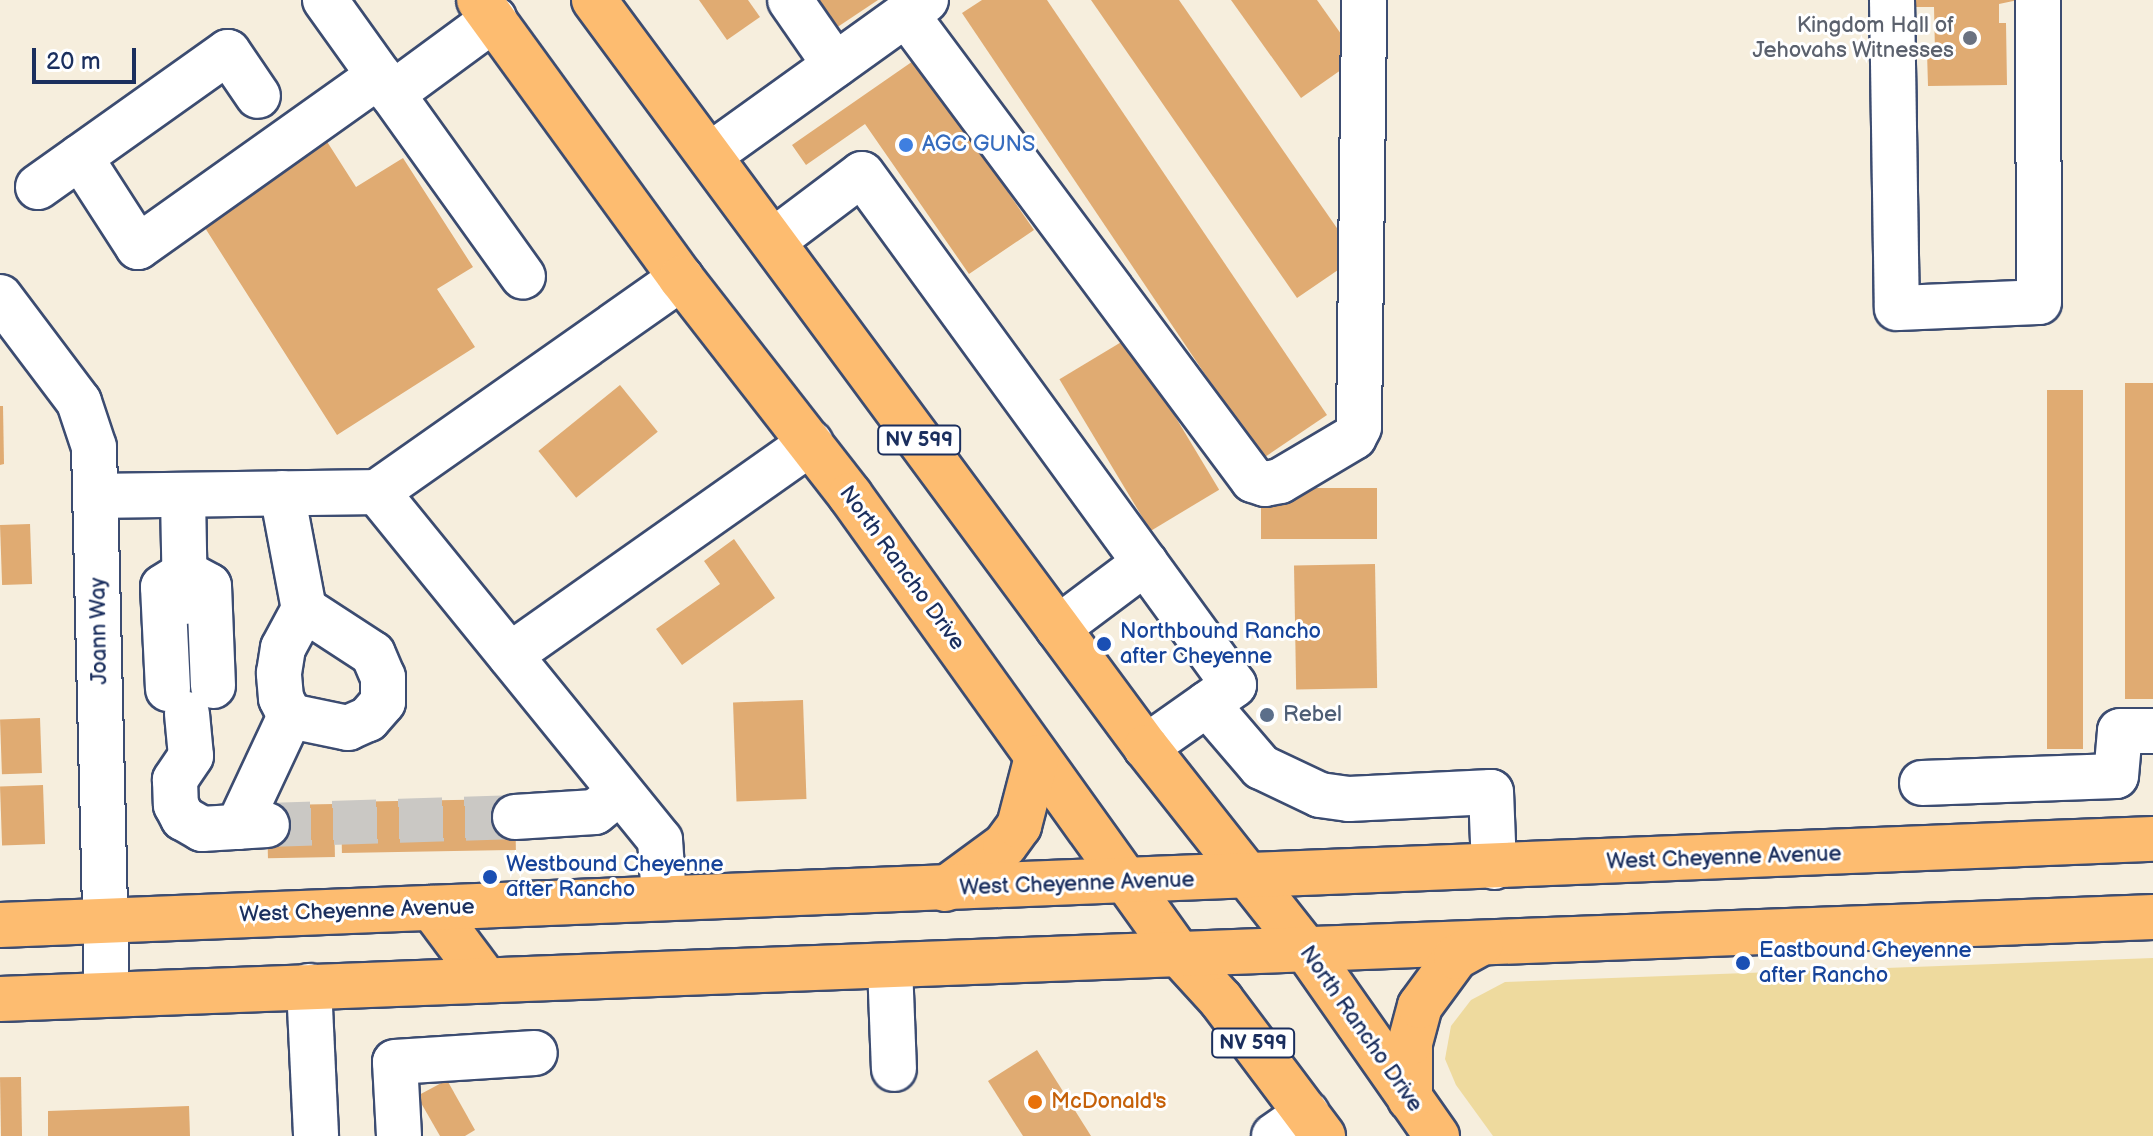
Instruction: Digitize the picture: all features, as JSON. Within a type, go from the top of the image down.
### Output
[{"type":"main road","name":"North Rancho Drive","points":[[594,0],[1146,747],[1308,952],[1437,1136]]},
{"type":"main road","name":"North Rancho Drive","points":[[487,10],[681,278],[811,443],[1126,884],[1178,953],[1221,1000],[1301,1128]]},
{"type":"main road","points":[[945,889],[1005,845],[1019,826],[1037,757]]},
{"type":"main road","name":"West Cheyenne Avenue","points":[[0,925],[664,897],[1126,884],[1249,876],[2153,839]]},
{"type":"main road","points":[[432,908],[485,979]]},
{"type":"main road","points":[[0,999],[1178,953],[1308,952],[2153,917]]},
{"type":"main road","points":[[1410,1099],[1410,1043],[1420,1006],[1456,957],[1481,943]]},
{"type":"street","points":[[325,0],[523,277]]},
{"type":"street","points":[[790,0],[835,65]]},
{"type":"street","points":[[710,155],[916,7],[1253,480],[1265,484],[1280,481],[1354,437],[1359,427],[1364,0]]},
{"type":"street","points":[[1892,0],[1897,308],[2039,302],[2038,0]]},
{"type":"street","points":[[80,157],[138,247],[386,85],[487,10]]},
{"type":"street","points":[[38,187],[228,52],[258,96]]},
{"type":"street","points":[[773,241],[862,174],[1234,685],[1146,747]]},
{"type":"street","points":[[96,496],[377,492],[681,278]]},
{"type":"street","name":"Joann Way","points":[[0,297],[79,402],[94,447],[107,994]]},
{"type":"street","points":[[510,655],[811,443]]},
{"type":"street","points":[[377,492],[660,840],[664,897]]},
{"type":"street","points":[[183,497],[185,573],[163,587],[190,709],[175,780],[176,805],[183,818],[202,829],[253,826],[290,716],[281,698],[279,673],[283,648],[304,609],[282,493]]},
{"type":"street","points":[[1058,628],[1145,563]]},
{"type":"street","points":[[290,716],[348,728],[368,719],[383,702],[383,677],[373,654],[304,609]]},
{"type":"street","points":[[1207,704],[1261,767],[1320,795],[1349,799],[1491,792],[1494,867]]},
{"type":"street","points":[[1922,783],[2116,776],[2120,731],[2153,731]]},
{"type":"street","points":[[515,817],[595,812],[620,792]]},
{"type":"street","points":[[890,966],[894,1069]]},
{"type":"street","points":[[309,986],[316,1136]]},
{"type":"street","points":[[399,1136],[395,1062],[535,1053]]},
{"type":"sand","points":[[2153,958],[2153,1136],[1493,1136],[1456,1085],[1445,1059],[1451,1026],[1471,1000],[1505,982]]},
{"type":"building","points":[[699,0],[748,0],[760,17],[727,40]]},
{"type":"building","points":[[817,0],[878,0],[836,28]]},
{"type":"building","points":[[982,0],[1047,0],[1327,415],[1262,459],[962,13]]},
{"type":"building","points":[[1091,0],[1179,0],[1357,257],[1297,298]]},
{"type":"building","points":[[1231,0],[1317,0],[1358,58],[1301,98]]},
{"type":"building","name":"Kingdom Hall of Jehovahs Witnesses","points":[[1911,0],[2018,0],[1999,4],[1999,23],[2006,23],[2007,85],[1928,86],[1927,52],[1935,52],[1934,7],[1911,7]]},
{"type":"building","points":[[916,59],[1034,230],[969,274],[865,124],[806,165],[792,145]]},
{"type":"building","points":[[326,140],[356,187],[403,158],[473,267],[437,289],[475,347],[337,435],[200,220]]},
{"type":"building","points":[[1128,338],[1219,490],[1151,531],[1059,379]]},
{"type":"building","points":[[2125,383],[2153,383],[2153,699],[2125,699]]},
{"type":"building","points":[[620,385],[658,432],[576,498],[538,451]]},
{"type":"building","points":[[2047,390],[2083,390],[2083,749],[2047,749]]},
{"type":"building","points":[[0,406],[3,406],[4,464],[0,465]]},
{"type":"building","points":[[1261,488],[1377,488],[1377,539],[1261,539]]},
{"type":"building","points":[[30,524],[32,584],[2,585],[0,525]]},
{"type":"building","points":[[734,539],[775,598],[682,665],[656,629],[720,584],[704,561]]},
{"type":"building","points":[[1375,564],[1377,688],[1296,689],[1294,565]]},
{"type":"building","points":[[803,700],[806,799],[736,801],[733,702]]},
{"type":"building","points":[[40,718],[42,773],[2,774],[0,719]]},
{"type":"building","points":[[43,785],[45,844],[2,845],[0,787]]},
{"type":"building","points":[[515,799],[516,850],[342,853],[341,802]]},
{"type":"building","points":[[334,804],[335,857],[268,858],[267,805]]},
{"type":"building","points":[[1037,1050],[1091,1136],[1023,1136],[988,1081]]},
{"type":"building","points":[[0,1077],[21,1077],[22,1136],[1,1136]]},
{"type":"building","points":[[447,1080],[475,1130],[465,1136],[440,1136],[417,1096]]},
{"type":"building","points":[[189,1106],[190,1136],[48,1136],[48,1111]]},
{"type":"tunnel","points":[[267,825],[515,817]]},
{"type":"place","name":"Kingdom Hall of Jehovahs Witnesses","points":[[1970,38]]},
{"type":"place","name":"AGC GUNS","points":[[906,145]]},
{"type":"place","name":"Northbound Rancho after Cheyenne","points":[[1104,644]]},
{"type":"place","name":"Rebel","points":[[1267,715]]},
{"type":"place","name":"Westbound Cheyenne after Rancho","points":[[490,877]]},
{"type":"place","name":"Eastbound Cheyenne after Rancho","points":[[1743,963]]},
{"type":"place","name":"McDonald's","points":[[1035,1102]]}]
